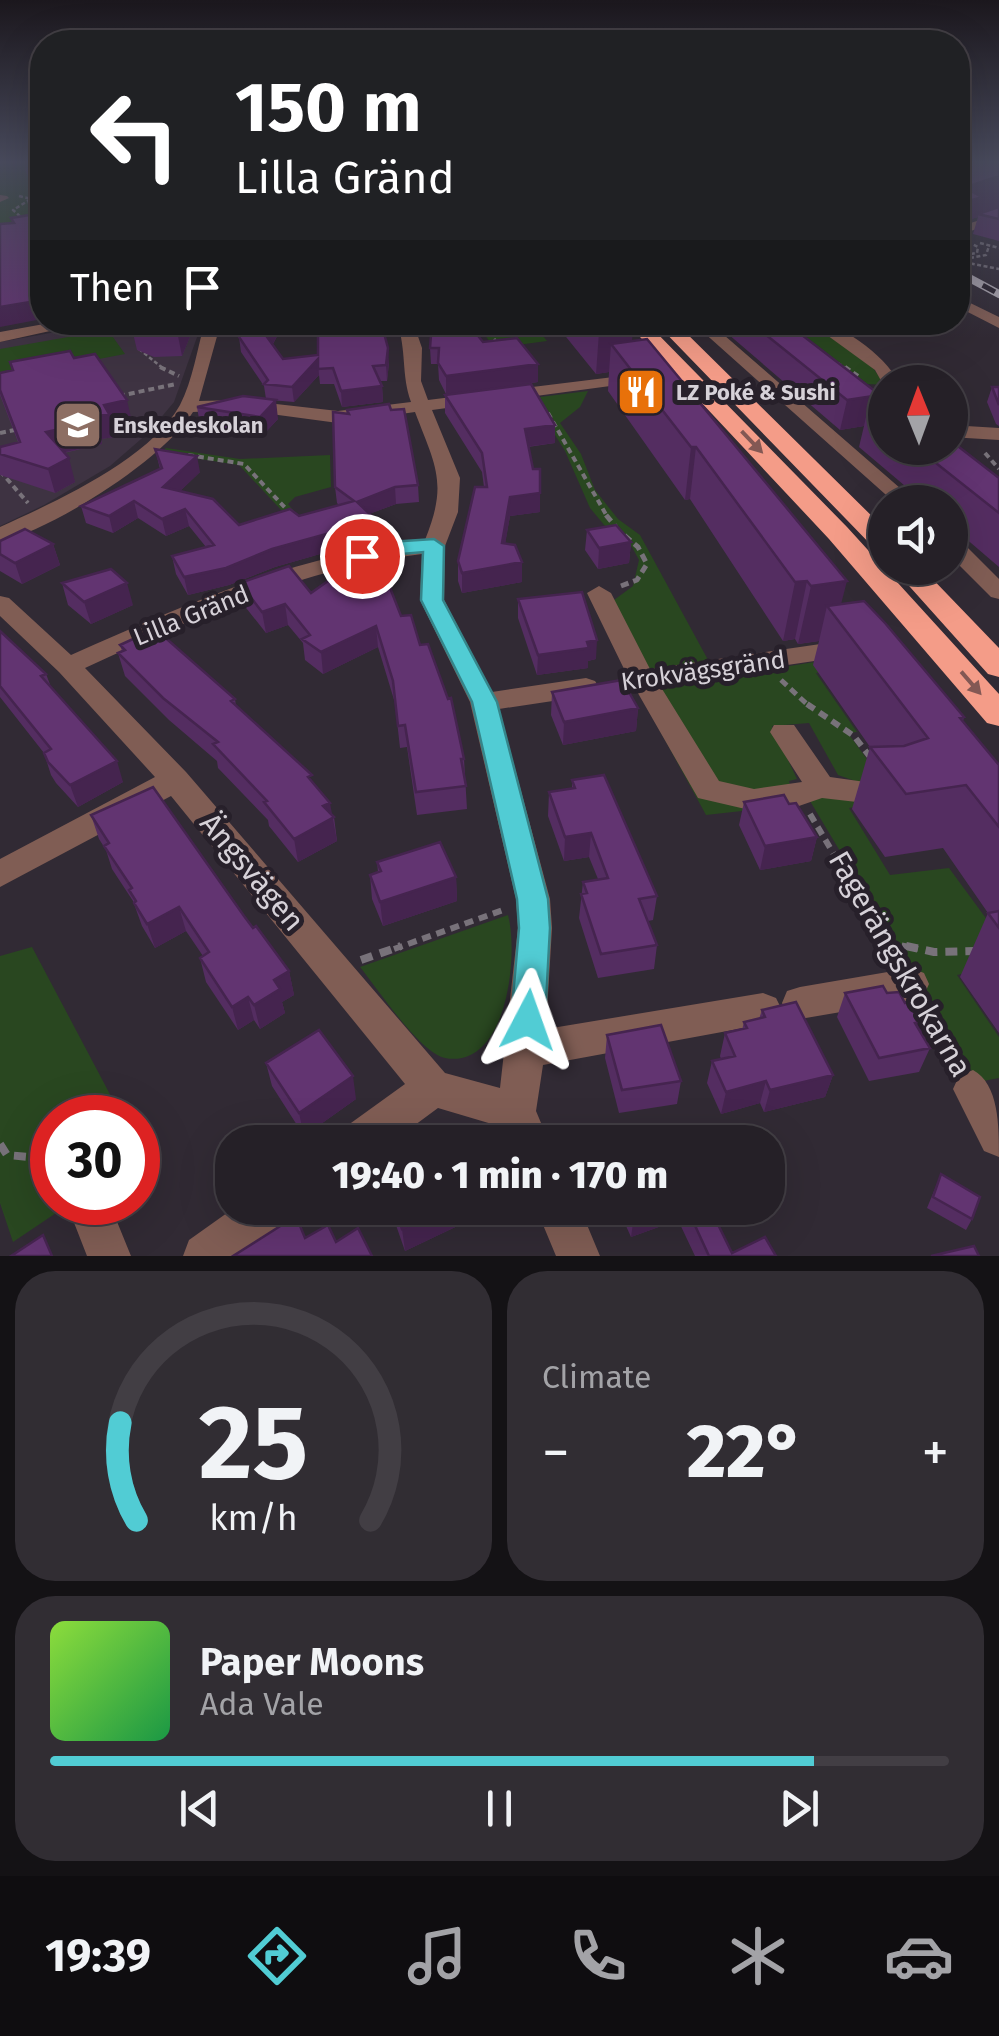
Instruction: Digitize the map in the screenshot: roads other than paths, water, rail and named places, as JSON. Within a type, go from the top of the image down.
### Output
[{"type":"highway","points":[[632,335],[838,533],[999,715]]},
{"type":"highway","points":[[677,335],[868,527]]},
{"type":"highway","points":[[924,585],[999,666]]},
{"type":"street","points":[[970,239],[987,242]]},
{"type":"street","points":[[970,307],[999,323]]},
{"type":"street","points":[[0,337],[30,332]]},
{"type":"street","points":[[0,534],[88,491],[146,449],[188,407],[209,335]]},
{"type":"street","points":[[410,335],[414,348],[412,380],[450,478],[447,512],[434,546],[432,600],[484,702],[532,899],[535,928],[526,1050],[516,1112],[522,1125]]},
{"type":"street","points":[[188,407],[240,405],[338,416],[531,391],[656,384],[628,335]]},
{"type":"street","points":[[715,335],[846,438],[890,485]]},
{"type":"street","points":[[835,335],[878,365]]},
{"type":"street","points":[[968,432],[999,434]]},
{"type":"street","name":"Lilla Gränd","points":[[68,666],[206,604],[389,548],[434,546]]},
{"type":"street","points":[[968,561],[999,592]]},
{"type":"street","points":[[599,594],[642,678],[709,790],[754,800],[808,792],[883,794]]},
{"type":"street","name":"Ängsvägen","points":[[0,604],[68,666],[175,780],[433,1088]]},
{"type":"street","name":"Krokvägsgränd","points":[[484,702],[863,646]]},
{"type":"street","points":[[784,732],[808,792]]},
{"type":"street","points":[[0,874],[175,780]]},
{"type":"street","points":[[526,1050],[911,984]]},
{"type":"street","points":[[382,1125],[433,1088],[516,1112]]},
{"type":"street","name":"Fagerängskrokarna","points":[[973,1089],[999,1137]]},
{"type":"street","points":[[96,1225],[109,1256]]},
{"type":"street","points":[[205,1256],[247,1225]]},
{"type":"street","points":[[565,1225],[578,1256]]},
{"type":"railway","points":[[970,278],[999,294]]},
{"type":"place","name":"LZ Poké & Sushi","points":[[641,392]]},
{"type":"place","name":"Enskedeskolan","points":[[78,425]]}]
